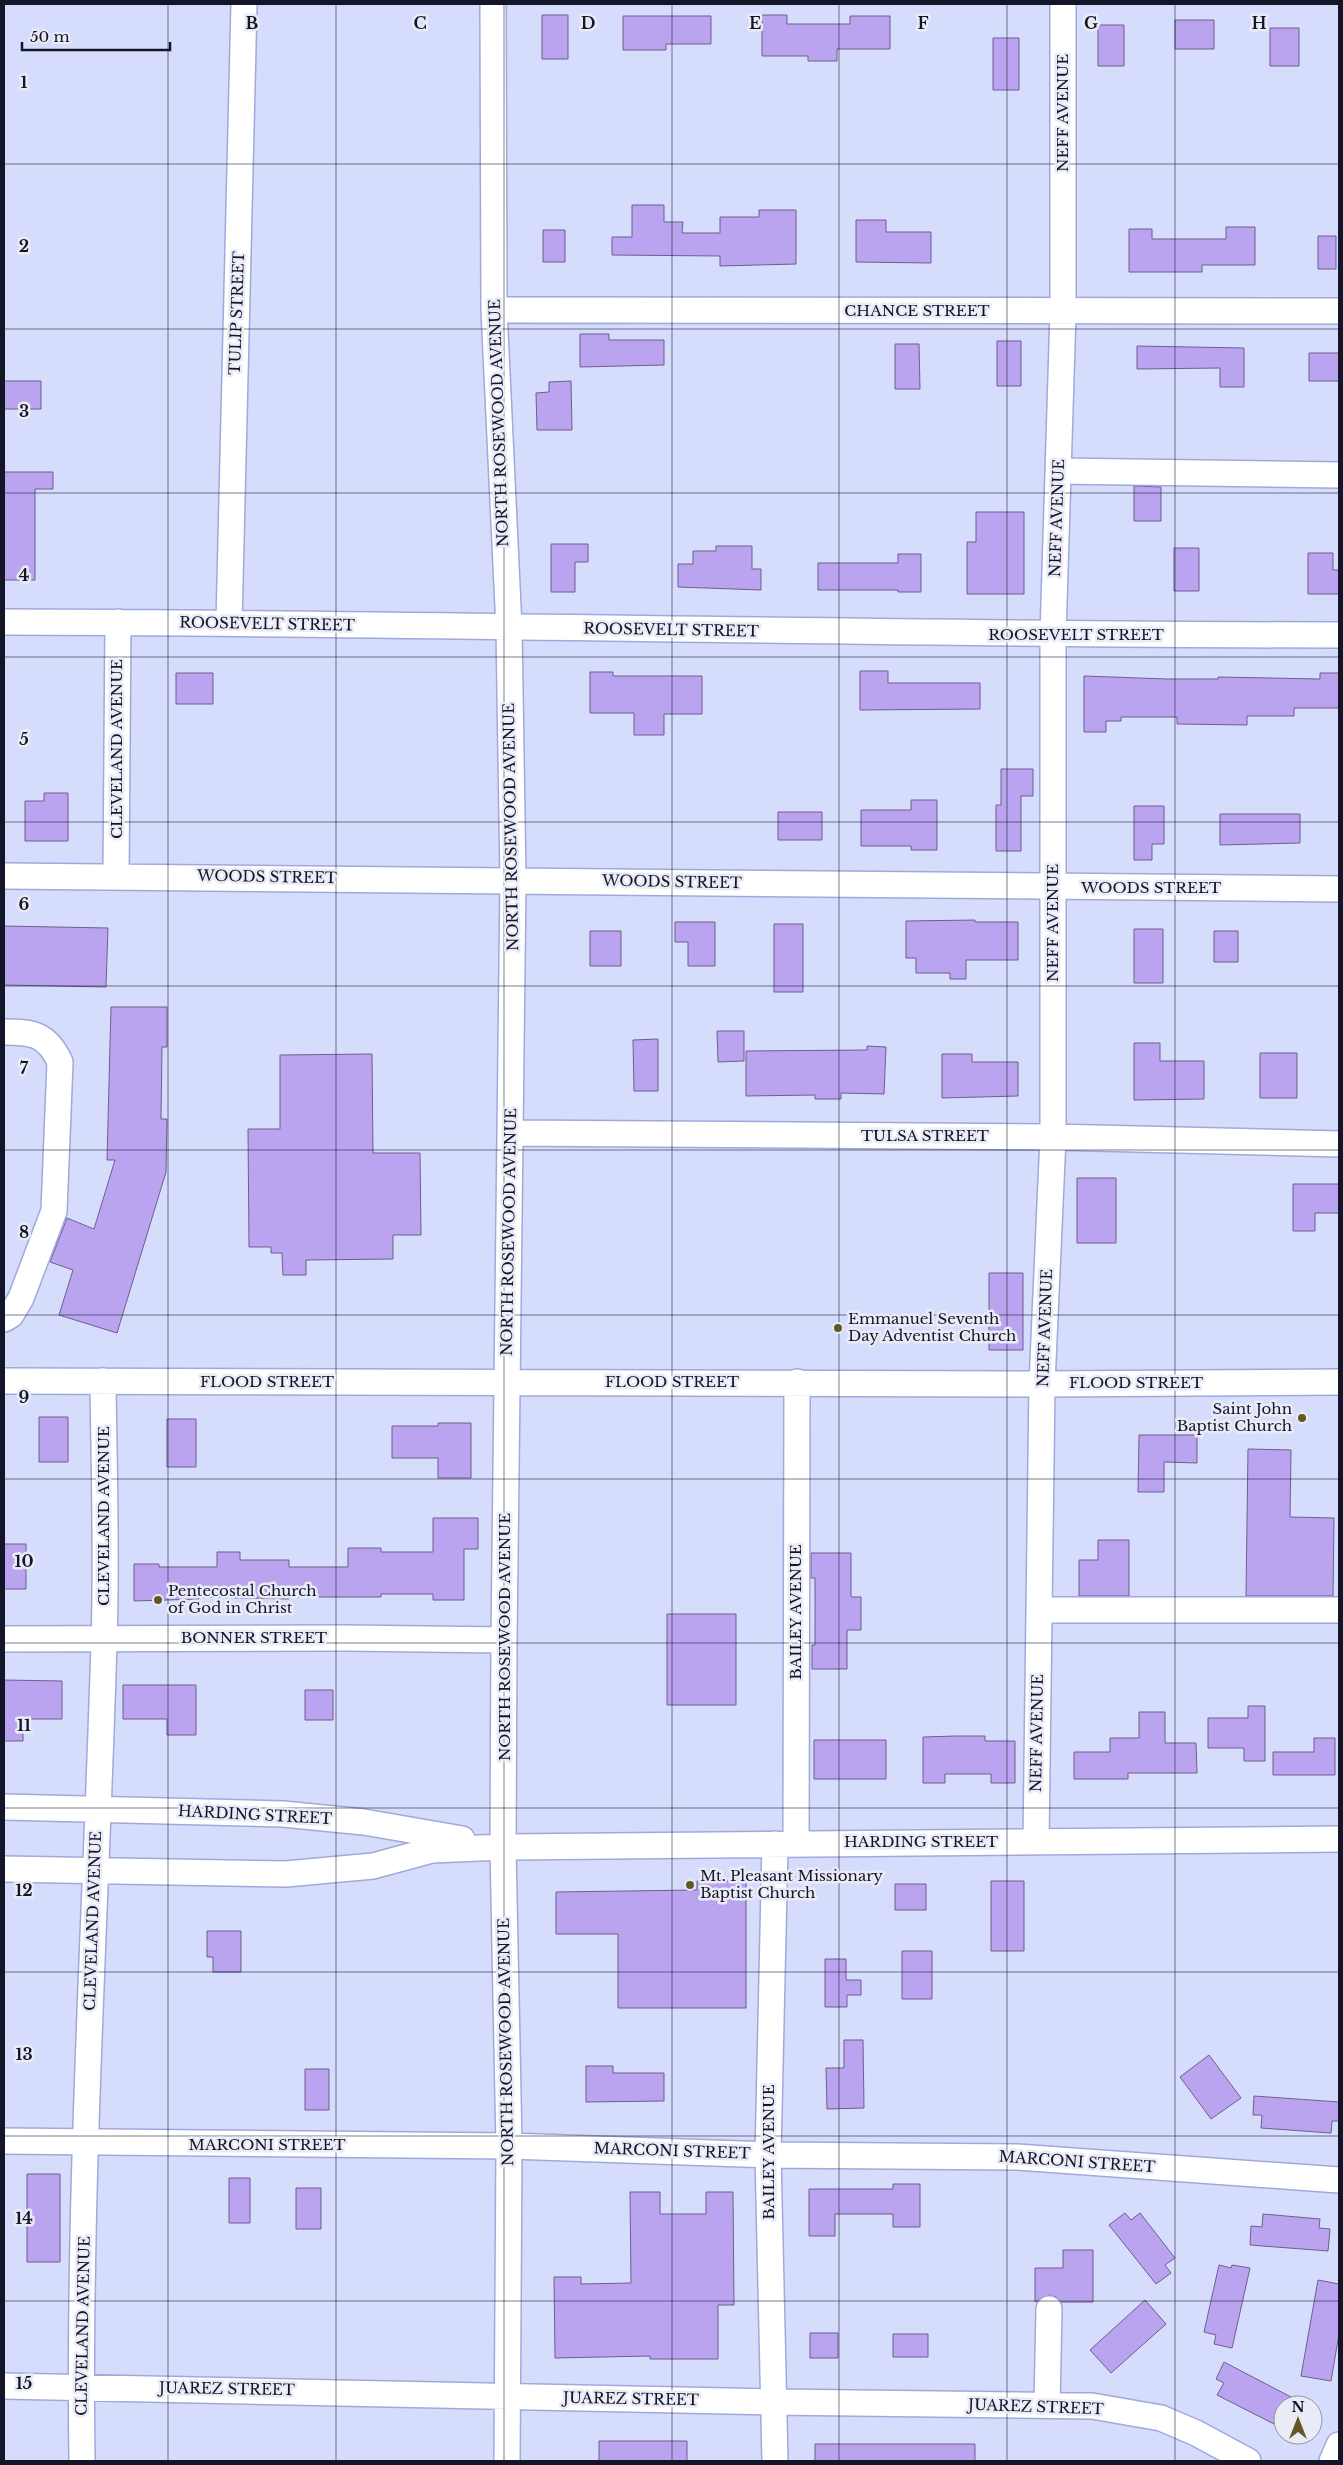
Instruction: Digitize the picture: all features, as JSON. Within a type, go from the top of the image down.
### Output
[{"type":"street","name":"TULIP STREET","points":[[229,623],[244,4]]},
{"type":"street","name":"NORTH ROSEWOOD AVENUE","points":[[493,4],[494,310],[508,628],[513,880],[503,1847],[508,2146],[507,2461]]},
{"type":"street","name":"NEFF AVENUE","points":[[1036,1842],[1042,1384],[1053,1137],[1053,635],[1063,312],[1063,4]]},
{"type":"street","name":"CHANCE STREET","points":[[494,310],[1339,311]]},
{"type":"street","points":[[1059,472],[1339,476]]},
{"type":"street","name":"ROOSEVELT STREET","points":[[4,622],[229,623],[1053,635],[1339,635]]},
{"type":"street","name":"CLEVELAND AVENUE","points":[[116,876],[118,622]]},
{"type":"street","name":"WOODS STREET","points":[[4,876],[1339,889]]},
{"type":"street","points":[[4,1032],[28,1032],[42,1038],[53,1047],[60,1062],[54,1211],[21,1298],[12,1315],[4,1319]]},
{"type":"street","name":"TULSA STREET","points":[[510,1133],[1053,1137],[1339,1144]]},
{"type":"street","name":"CLEVELAND AVENUE","points":[[82,2461],[81,2386],[86,2144],[94,1871],[104,1639],[104,1381]]},
{"type":"street","name":"FLOOD STREET","points":[[4,1382],[797,1382],[1042,1384],[1339,1382]]},
{"type":"street","name":"BAILEY AVENUE","points":[[775,2461],[768,2155],[786,1843],[797,1382]]},
{"type":"street","points":[[1039,1610],[1339,1610]]},
{"type":"street","name":"BONNER STREET","points":[[4,1639],[345,1638],[504,1640]]},
{"type":"street","name":"HARDING STREET","points":[[4,1807],[283,1814],[364,1822],[503,1847]]},
{"type":"street","name":"HARDING STREET","points":[[4,1869],[286,1874],[373,1866],[432,1850],[503,1847],[786,1843],[1339,1840]]},
{"type":"street","name":"MARCONI STREET","points":[[4,2141],[86,2144],[508,2146],[768,2155],[1017,2157],[1339,2180]]},
{"type":"street","points":[[1047,2405],[1049,2309]]},
{"type":"street","name":"JUAREZ STREET","points":[[4,2386],[81,2386],[773,2402],[1092,2406],[1161,2418],[1196,2433],[1248,2461]]},
{"type":"street","points":[[1332,2461],[1339,2445]]},
{"type":"building","points":[[542,15],[568,15],[568,59],[542,59]]},
{"type":"building","points":[[762,15],[787,15],[787,24],[850,24],[850,16],[890,16],[890,49],[837,49],[837,61],[808,61],[808,56],[762,56]]},
{"type":"building","points":[[623,16],[711,16],[711,44],[666,44],[666,50],[623,50]]},
{"type":"building","points":[[1175,20],[1214,20],[1214,49],[1175,49]]},
{"type":"building","points":[[1098,25],[1124,25],[1124,66],[1098,66]]},
{"type":"building","points":[[1270,28],[1299,28],[1299,66],[1270,66]]},
{"type":"building","points":[[993,38],[1019,38],[1019,90],[993,90]]},
{"type":"building","points":[[632,205],[664,205],[664,222],[683,222],[682,233],[720,233],[720,217],[759,217],[759,210],[796,210],[796,264],[720,266],[720,256],[612,255],[612,237],[632,237]]},
{"type":"building","points":[[856,220],[886,220],[886,232],[931,232],[931,263],[856,262]]},
{"type":"building","points":[[1226,227],[1255,227],[1255,265],[1202,265],[1202,272],[1129,272],[1129,229],[1152,229],[1152,239],[1226,239]]},
{"type":"building","points":[[543,230],[565,230],[565,262],[543,262]]},
{"type":"building","points":[[1318,236],[1336,236],[1336,269],[1318,269]]},
{"type":"building","points":[[580,334],[609,334],[609,340],[664,340],[664,365],[580,367]]},
{"type":"building","points":[[997,341],[1021,341],[1021,386],[997,386]]},
{"type":"building","points":[[895,344],[919,344],[920,389],[895,389]]},
{"type":"building","points":[[1137,346],[1244,348],[1244,387],[1220,387],[1220,368],[1137,369]]},
{"type":"building","points":[[1309,353],[1339,353],[1339,381],[1309,381]]},
{"type":"building","points":[[4,381],[41,381],[41,409],[4,409]]},
{"type":"building","points":[[571,381],[572,430],[537,430],[536,393],[549,392],[549,382]]},
{"type":"building","points":[[4,472],[53,472],[53,489],[35,489],[35,580],[4,580]]},
{"type":"building","points":[[1134,486],[1161,487],[1161,521],[1134,521]]},
{"type":"building","points":[[976,512],[1024,512],[1024,594],[967,594],[967,542],[976,542]]},
{"type":"building","points":[[551,544],[588,544],[588,562],[575,562],[575,592],[551,592]]},
{"type":"building","points":[[716,546],[752,546],[752,569],[761,569],[761,590],[678,587],[678,564],[693,564],[693,551],[716,551]]},
{"type":"building","points":[[1174,548],[1199,548],[1199,591],[1174,591]]},
{"type":"building","points":[[1308,553],[1333,553],[1333,570],[1339,570],[1339,594],[1308,594]]},
{"type":"building","points":[[898,554],[921,554],[921,592],[898,592],[898,590],[818,590],[818,563],[898,563]]},
{"type":"building","points":[[860,671],[888,671],[888,683],[980,683],[980,709],[860,710]]},
{"type":"building","points":[[590,672],[613,672],[613,676],[702,676],[702,714],[664,714],[664,735],[634,735],[634,713],[590,713]]},
{"type":"building","points":[[176,673],[213,673],[213,704],[176,704]]},
{"type":"building","points":[[1320,673],[1339,673],[1339,708],[1294,708],[1294,716],[1247,716],[1247,725],[1177,724],[1177,717],[1121,717],[1121,721],[1106,721],[1106,732],[1084,732],[1084,676],[1167,679],[1218,679],[1218,677],[1320,679]]},
{"type":"building","points":[[1001,769],[1033,769],[1033,796],[1021,796],[1021,851],[996,851],[996,805],[1001,805]]},
{"type":"building","points":[[44,793],[68,793],[68,841],[25,841],[25,801],[44,801]]},
{"type":"building","points":[[911,800],[937,800],[937,850],[911,850],[911,846],[861,846],[861,810],[911,810]]},
{"type":"building","points":[[1134,806],[1164,806],[1164,844],[1152,844],[1152,860],[1134,860]]},
{"type":"building","points":[[778,812],[822,812],[822,840],[778,840]]},
{"type":"building","points":[[1220,814],[1300,814],[1300,843],[1220,845]]},
{"type":"building","points":[[975,920],[975,922],[1018,922],[1018,960],[966,960],[966,979],[950,979],[950,973],[916,973],[916,958],[906,958],[906,921]]},
{"type":"building","points":[[675,922],[715,922],[715,966],[688,966],[688,942],[675,942]]},
{"type":"building","points":[[774,924],[803,924],[803,992],[774,992]]},
{"type":"building","points":[[4,926],[108,928],[106,987],[4,985]]},
{"type":"building","points":[[1134,929],[1163,929],[1163,983],[1134,983]]},
{"type":"building","points":[[590,931],[621,931],[621,966],[590,966]]},
{"type":"building","points":[[1214,931],[1238,931],[1238,962],[1214,962]]},
{"type":"building","points":[[111,1007],[167,1007],[167,1047],[162,1047],[161,1119],[167,1119],[166,1172],[117,1333],[59,1315],[73,1270],[50,1262],[67,1218],[94,1229],[115,1160],[107,1160]]},
{"type":"building","points":[[717,1031],[744,1031],[744,1061],[718,1062]]},
{"type":"building","points":[[658,1039],[658,1091],[634,1091],[633,1040]]},
{"type":"building","points":[[1134,1043],[1160,1043],[1160,1061],[1204,1061],[1204,1099],[1134,1100]]},
{"type":"building","points":[[867,1046],[886,1047],[884,1094],[841,1093],[841,1099],[815,1099],[815,1095],[746,1096],[746,1051],[867,1050]]},
{"type":"building","points":[[1260,1053],[1297,1053],[1297,1098],[1260,1098]]},
{"type":"building","points":[[372,1054],[373,1153],[420,1153],[421,1235],[393,1235],[393,1259],[306,1260],[306,1275],[283,1275],[282,1253],[271,1253],[271,1247],[249,1247],[248,1129],[280,1129],[280,1055]]},
{"type":"building","points":[[942,1054],[972,1054],[972,1062],[1018,1062],[1018,1096],[942,1098]]},
{"type":"building","points":[[1077,1178],[1116,1178],[1116,1243],[1077,1243]]},
{"type":"building","points":[[1293,1184],[1339,1184],[1339,1213],[1315,1213],[1315,1231],[1293,1231]]},
{"type":"building","points":[[989,1273],[1023,1273],[1023,1350],[989,1350]]},
{"type":"building","points":[[39,1417],[68,1417],[68,1462],[39,1462]]},
{"type":"building","points":[[167,1419],[196,1419],[196,1467],[167,1467]]},
{"type":"building","points":[[438,1423],[471,1423],[471,1478],[438,1478],[438,1458],[392,1458],[392,1426],[438,1426]]},
{"type":"building","points":[[1139,1435],[1197,1435],[1197,1463],[1164,1462],[1164,1492],[1138,1492]]},
{"type":"building","points":[[1248,1449],[1291,1450],[1290,1517],[1334,1518],[1333,1596],[1246,1596]]},
{"type":"building","points":[[433,1518],[478,1518],[478,1549],[464,1549],[464,1600],[433,1600],[433,1594],[381,1594],[381,1597],[289,1597],[289,1599],[199,1597],[199,1599],[134,1601],[134,1564],[159,1564],[159,1567],[217,1567],[217,1552],[240,1552],[240,1560],[289,1560],[289,1567],[348,1567],[348,1548],[381,1548],[381,1552],[433,1552]]},
{"type":"building","points":[[1098,1540],[1129,1540],[1129,1596],[1079,1596],[1079,1560],[1098,1560]]},
{"type":"building","points":[[4,1544],[26,1544],[26,1589],[4,1589]]},
{"type":"building","points":[[811,1553],[851,1553],[851,1597],[861,1597],[861,1630],[847,1630],[847,1669],[812,1669],[812,1645],[815,1645],[815,1578],[811,1578]]},
{"type":"building","points":[[667,1614],[736,1614],[736,1705],[667,1705]]},
{"type":"building","points":[[4,1680],[62,1681],[62,1719],[23,1719],[23,1741],[4,1741]]},
{"type":"building","points":[[123,1685],[196,1685],[196,1735],[167,1735],[167,1719],[123,1719]]},
{"type":"building","points":[[305,1690],[333,1690],[333,1720],[305,1720]]},
{"type":"building","points":[[1248,1706],[1265,1706],[1265,1761],[1244,1761],[1244,1748],[1208,1748],[1208,1718],[1248,1718]]},
{"type":"building","points":[[1139,1712],[1165,1712],[1165,1743],[1196,1743],[1197,1773],[1128,1773],[1128,1779],[1074,1779],[1074,1752],[1110,1752],[1110,1738],[1139,1738]]},
{"type":"building","points":[[985,1736],[985,1741],[1015,1741],[1015,1783],[991,1783],[991,1774],[945,1774],[945,1783],[923,1783],[923,1737]]},
{"type":"building","points":[[1314,1738],[1335,1738],[1335,1775],[1273,1775],[1273,1752],[1314,1752]]},
{"type":"building","points":[[814,1740],[886,1740],[886,1779],[814,1779]]},
{"type":"building","points":[[697,1881],[746,1881],[746,2008],[618,2008],[618,1934],[556,1934],[556,1892],[697,1890]]},
{"type":"building","points":[[991,1881],[1024,1881],[1024,1951],[991,1951]]},
{"type":"building","points":[[895,1884],[926,1884],[926,1910],[895,1910]]},
{"type":"building","points":[[207,1931],[241,1931],[241,1972],[213,1972],[213,1957],[207,1957]]},
{"type":"building","points":[[902,1951],[932,1951],[932,1999],[902,1999]]},
{"type":"building","points":[[825,1959],[846,1959],[846,1980],[861,1980],[861,1995],[847,1995],[847,2007],[825,2007]]},
{"type":"building","points":[[844,2040],[863,2040],[864,2108],[827,2109],[826,2068],[844,2068]]},
{"type":"building","points":[[1209,2055],[1241,2098],[1211,2119],[1180,2077]]},
{"type":"building","points":[[586,2066],[613,2066],[613,2073],[664,2073],[664,2101],[586,2102]]},
{"type":"building","points":[[305,2069],[329,2069],[329,2110],[305,2110]]},
{"type":"building","points":[[1254,2096],[1339,2102],[1339,2121],[1332,2121],[1331,2133],[1261,2128],[1262,2115],[1253,2115]]},
{"type":"building","points":[[27,2174],[60,2174],[60,2262],[27,2262]]},
{"type":"building","points":[[229,2178],[250,2178],[250,2223],[229,2223]]},
{"type":"building","points":[[893,2184],[920,2184],[920,2227],[893,2227],[893,2214],[835,2214],[835,2236],[809,2236],[809,2189],[893,2189]]},
{"type":"building","points":[[296,2188],[321,2188],[321,2229],[296,2229]]},
{"type":"building","points":[[630,2192],[660,2192],[660,2214],[706,2214],[706,2192],[733,2192],[734,2305],[718,2305],[718,2359],[650,2359],[650,2356],[555,2358],[554,2277],[581,2277],[581,2284],[631,2283]]},
{"type":"building","points":[[1125,2213],[1131,2220],[1140,2213],[1175,2258],[1165,2265],[1171,2273],[1156,2284],[1109,2225]]},
{"type":"building","points":[[1263,2214],[1320,2219],[1319,2228],[1330,2229],[1328,2251],[1250,2245],[1251,2226],[1262,2227]]},
{"type":"building","points":[[1063,2250],[1093,2250],[1093,2302],[1061,2302],[1056,2297],[1049,2295],[1035,2302],[1035,2268],[1063,2268]]},
{"type":"building","points":[[1219,2265],[1231,2268],[1232,2265],[1250,2268],[1232,2348],[1214,2344],[1216,2335],[1204,2332]]},
{"type":"building","points":[[1318,2280],[1339,2284],[1339,2334],[1331,2381],[1301,2376]]},
{"type":"building","points":[[1145,2300],[1166,2324],[1111,2373],[1090,2350]]},
{"type":"building","points":[[810,2333],[838,2333],[838,2358],[810,2358]]},
{"type":"building","points":[[893,2334],[928,2334],[928,2357],[893,2357]]},
{"type":"building","points":[[1224,2362],[1287,2395],[1273,2395],[1273,2423],[1217,2395],[1224,2383],[1216,2379]]},
{"type":"building","points":[[599,2441],[687,2441],[687,2461],[599,2461]]},
{"type":"building","points":[[815,2444],[975,2444],[975,2461],[815,2461]]},
{"type":"place","name":"Emmanuel Seventh Day Adventist Church","points":[[838,1328]]},
{"type":"place","name":"Saint John Baptist Church","points":[[1302,1418]]},
{"type":"place","name":"Pentecostal Church of God in Christ","points":[[158,1600]]},
{"type":"place","name":"Mt. Pleasant Missionary Baptist Church","points":[[690,1885]]}]
